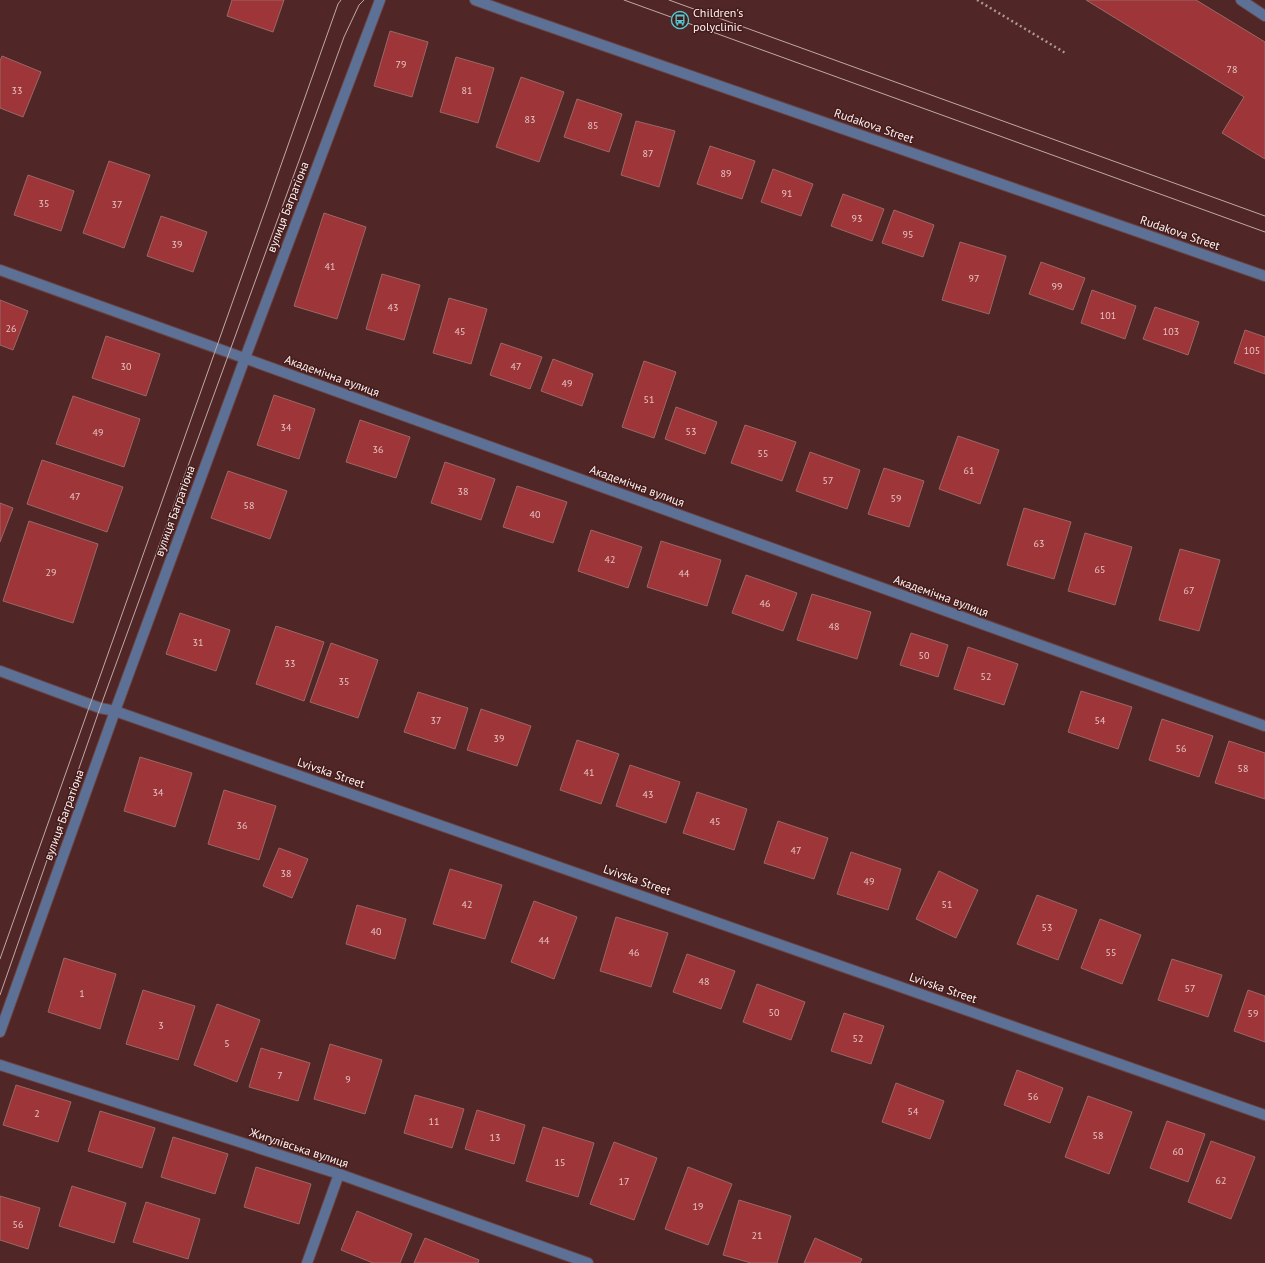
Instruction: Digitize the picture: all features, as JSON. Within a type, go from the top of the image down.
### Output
[{"type":"street","name":"вулиця Багратіона","points":[[0,1032],[245,358],[380,0]]},
{"type":"street","name":"Rudakova Street","points":[[475,0],[534,22],[1265,276]]},
{"type":"street","points":[[1241,0],[1265,16]]},
{"type":"street","name":"Академічна вулиця","points":[[0,270],[1265,726]]},
{"type":"street","name":"Lvivska Street","points":[[0,671],[100,708],[116,711],[1265,1115]]},
{"type":"street","name":"Жигулівська вулиця","points":[[0,1065],[339,1174],[588,1263]]},
{"type":"street","points":[[307,1263],[339,1174]]},
{"type":"path","points":[[977,0],[1067,54]]},
{"type":"building","points":[[232,0],[284,0],[273,32],[227,16]]},
{"type":"building","points":[[1086,0],[1196,0],[1265,42],[1265,159],[1222,133],[1244,97]]},
{"type":"building","points":[[390,31],[428,42],[412,97],[374,86]]},
{"type":"building","points":[[2,56],[41,72],[23,117],[0,108],[0,61]]},
{"type":"building","points":[[456,57],[494,68],[478,123],[440,112]]},
{"type":"building","points":[[521,77],[564,92],[539,162],[496,147]]},
{"type":"building","points":[[577,99],[622,114],[609,152],[564,137]]},
{"type":"building","points":[[636,121],[675,131],[659,187],[621,175]]},
{"type":"building","points":[[710,146],[755,161],[742,199],[697,184]]},
{"type":"building","points":[[109,161],[150,175],[124,248],[83,233]]},
{"type":"building","points":[[773,169],[813,184],[801,216],[761,202]]},
{"type":"building","points":[[28,175],[74,191],[61,231],[14,215]]},
{"type":"building","points":[[843,194],[884,209],[872,241],[831,226]]},
{"type":"building","points":[[894,210],[934,225],[923,257],[882,243]]},
{"type":"building","points":[[324,213],[366,227],[337,319],[294,306]]},
{"type":"building","points":[[161,216],[207,232],[193,272],[147,256]]},
{"type":"building","points":[[960,242],[1006,256],[989,314],[942,300]]},
{"type":"building","points":[[1041,262],[1085,278],[1073,310],[1029,294]]},
{"type":"building","points":[[382,274],[420,285],[404,340],[366,329]]},
{"type":"building","points":[[1092,290],[1136,306],[1125,339],[1081,323]]},
{"type":"building","points":[[449,298],[487,309],[471,364],[433,353]]},
{"type":"building","points":[[0,300],[28,311],[13,350],[0,345]]},
{"type":"building","points":[[1155,307],[1199,322],[1188,355],[1143,339]]},
{"type":"building","points":[[1245,330],[1265,337],[1265,374],[1234,363]]},
{"type":"building","points":[[106,336],[160,354],[146,396],[92,378]]},
{"type":"building","points":[[501,343],[542,357],[530,389],[490,375]]},
{"type":"building","points":[[553,359],[593,374],[582,406],[541,391]]},
{"type":"building","points":[[644,361],[676,372],[654,438],[622,427]]},
{"type":"building","points":[[274,395],[315,409],[299,459],[257,445]]},
{"type":"building","points":[[73,396],[140,419],[124,467],[56,444]]},
{"type":"building","points":[[676,407],[717,422],[705,454],[665,439]]},
{"type":"building","points":[[360,420],[410,437],[396,478],[346,462]]},
{"type":"building","points":[[745,425],[796,442],[782,481],[731,463]]},
{"type":"building","points":[[958,436],[999,450],[980,504],[939,489]]},
{"type":"building","points":[[810,452],[860,470],[847,509],[796,491]]},
{"type":"building","points":[[42,460],[123,487],[107,532],[27,504]]},
{"type":"building","points":[[445,462],[495,479],[481,520],[431,503]]},
{"type":"building","points":[[884,468],[924,481],[909,527],[868,514]]},
{"type":"building","points":[[228,471],[287,491],[270,539],[211,518]]},
{"type":"building","points":[[517,486],[567,502],[553,543],[503,527]]},
{"type":"building","points":[[0,503],[13,508],[0,542]]},
{"type":"building","points":[[1024,508],[1071,522],[1054,579],[1007,565]]},
{"type":"building","points":[[29,521],[98,544],[73,623],[3,601]]},
{"type":"building","points":[[591,530],[642,547],[628,588],[578,571]]},
{"type":"building","points":[[1085,533],[1132,547],[1115,605],[1068,591]]},
{"type":"building","points":[[661,541],[721,560],[707,606],[647,587]]},
{"type":"building","points":[[1180,549],[1220,560],[1199,631],[1159,620]]},
{"type":"building","points":[[746,575],[797,593],[783,631],[732,613]]},
{"type":"building","points":[[812,594],[871,612],[857,659],[797,640]]},
{"type":"building","points":[[180,613],[230,630],[216,671],[166,654]]},
{"type":"building","points":[[276,626],[324,642],[304,701],[256,684]]},
{"type":"building","points":[[911,633],[948,645],[938,677],[900,665]]},
{"type":"building","points":[[331,643],[378,660],[358,718],[310,702]]},
{"type":"building","points":[[968,647],[1018,664],[1004,705],[954,689]]},
{"type":"building","points":[[1081,691],[1132,707],[1118,749],[1068,732]]},
{"type":"building","points":[[418,692],[468,708],[455,749],[404,732]]},
{"type":"building","points":[[481,709],[531,726],[517,766],[467,750]]},
{"type":"building","points":[[1162,719],[1213,736],[1199,777],[1149,760]]},
{"type":"building","points":[[577,740],[619,754],[601,804],[560,790]]},
{"type":"building","points":[[1229,741],[1265,753],[1265,799],[1215,783]]},
{"type":"building","points":[[140,757],[192,773],[175,827],[124,811]]},
{"type":"building","points":[[630,765],[680,782],[666,823],[616,806]]},
{"type":"building","points":[[224,790],[276,806],[259,860],[208,844]]},
{"type":"building","points":[[697,792],[747,809],[734,850],[683,833]]},
{"type":"building","points":[[778,821],[828,838],[814,879],[764,863]]},
{"type":"building","points":[[279,848],[308,859],[292,898],[263,886]]},
{"type":"building","points":[[851,852],[901,869],[888,910],[837,894]]},
{"type":"building","points":[[450,869],[502,885],[485,939],[433,924]]},
{"type":"building","points":[[939,871],[978,890],[956,938],[916,919]]},
{"type":"building","points":[[1037,895],[1077,910],[1058,960],[1017,944]]},
{"type":"building","points":[[534,901],[577,917],[554,979],[511,962]]},
{"type":"building","points":[[357,905],[406,919],[395,959],[346,944]]},
{"type":"building","points":[[616,917],[668,933],[651,987],[600,971]]},
{"type":"building","points":[[1100,919],[1141,935],[1122,984],[1081,968]]},
{"type":"building","points":[[687,954],[735,971],[721,1009],[673,992]]},
{"type":"building","points":[[64,958],[116,974],[100,1029],[48,1012]]},
{"type":"building","points":[[1172,959],[1222,975],[1208,1017],[1158,1000]]},
{"type":"building","points":[[757,984],[805,1002],[791,1040],[743,1022]]},
{"type":"building","points":[[143,990],[195,1006],[178,1060],[126,1044]]},
{"type":"building","points":[[1248,990],[1265,996],[1265,1042],[1234,1031]]},
{"type":"building","points":[[217,1004],[260,1020],[237,1082],[194,1065]]},
{"type":"building","points":[[844,1013],[884,1026],[871,1064],[831,1051]]},
{"type":"building","points":[[330,1044],[382,1060],[365,1114],[314,1099]]},
{"type":"building","points":[[261,1048],[310,1063],[298,1101],[249,1087]]},
{"type":"building","points":[[1017,1070],[1063,1088],[1050,1123],[1004,1105]]},
{"type":"building","points":[[896,1083],[944,1101],[930,1139],[882,1122]]},
{"type":"building","points":[[16,1085],[71,1102],[58,1142],[3,1125]]},
{"type":"building","points":[[415,1095],[464,1109],[452,1148],[404,1133]]},
{"type":"building","points":[[1088,1096],[1132,1112],[1109,1174],[1065,1157]]},
{"type":"building","points":[[477,1110],[525,1125],[514,1164],[465,1149]]},
{"type":"building","points":[[100,1111],[155,1128],[142,1168],[88,1151]]},
{"type":"building","points":[[1167,1121],[1205,1134],[1188,1182],[1150,1168]]},
{"type":"building","points":[[543,1127],[594,1143],[578,1197],[526,1181]]},
{"type":"building","points":[[173,1137],[228,1154],[215,1194],[161,1177]]},
{"type":"building","points":[[1211,1141],[1255,1157],[1231,1219],[1188,1202]]},
{"type":"building","points":[[614,1142],[657,1158],[634,1220],[590,1204]]},
{"type":"building","points":[[256,1167],[311,1184],[299,1224],[244,1207]]},
{"type":"building","points":[[688,1167],[732,1184],[708,1245],[665,1229]]},
{"type":"building","points":[[72,1186],[126,1203],[114,1243],[59,1226]]},
{"type":"building","points":[[0,1196],[40,1208],[28,1249],[0,1240]]},
{"type":"building","points":[[739,1200],[791,1216],[777,1263],[751,1263],[723,1255]]},
{"type":"building","points":[[146,1202],[200,1219],[188,1259],[133,1242]]},
{"type":"building","points":[[357,1211],[412,1234],[400,1263],[373,1263],[341,1250]]},
{"type":"building","points":[[425,1238],[479,1260],[478,1263],[414,1263]]},
{"type":"building","points":[[815,1238],[862,1259],[860,1263],[804,1263]]},
{"type":"tram line","points":[[0,959],[338,4],[341,0]]},
{"type":"tram line","points":[[0,995],[100,708],[344,37],[359,5],[364,0]]},
{"type":"tram line","points":[[624,0],[1265,232]]},
{"type":"tram line","points":[[669,0],[1265,216]]},
{"type":"place","name":"Children's polyclinic","points":[[680,20]]}]
